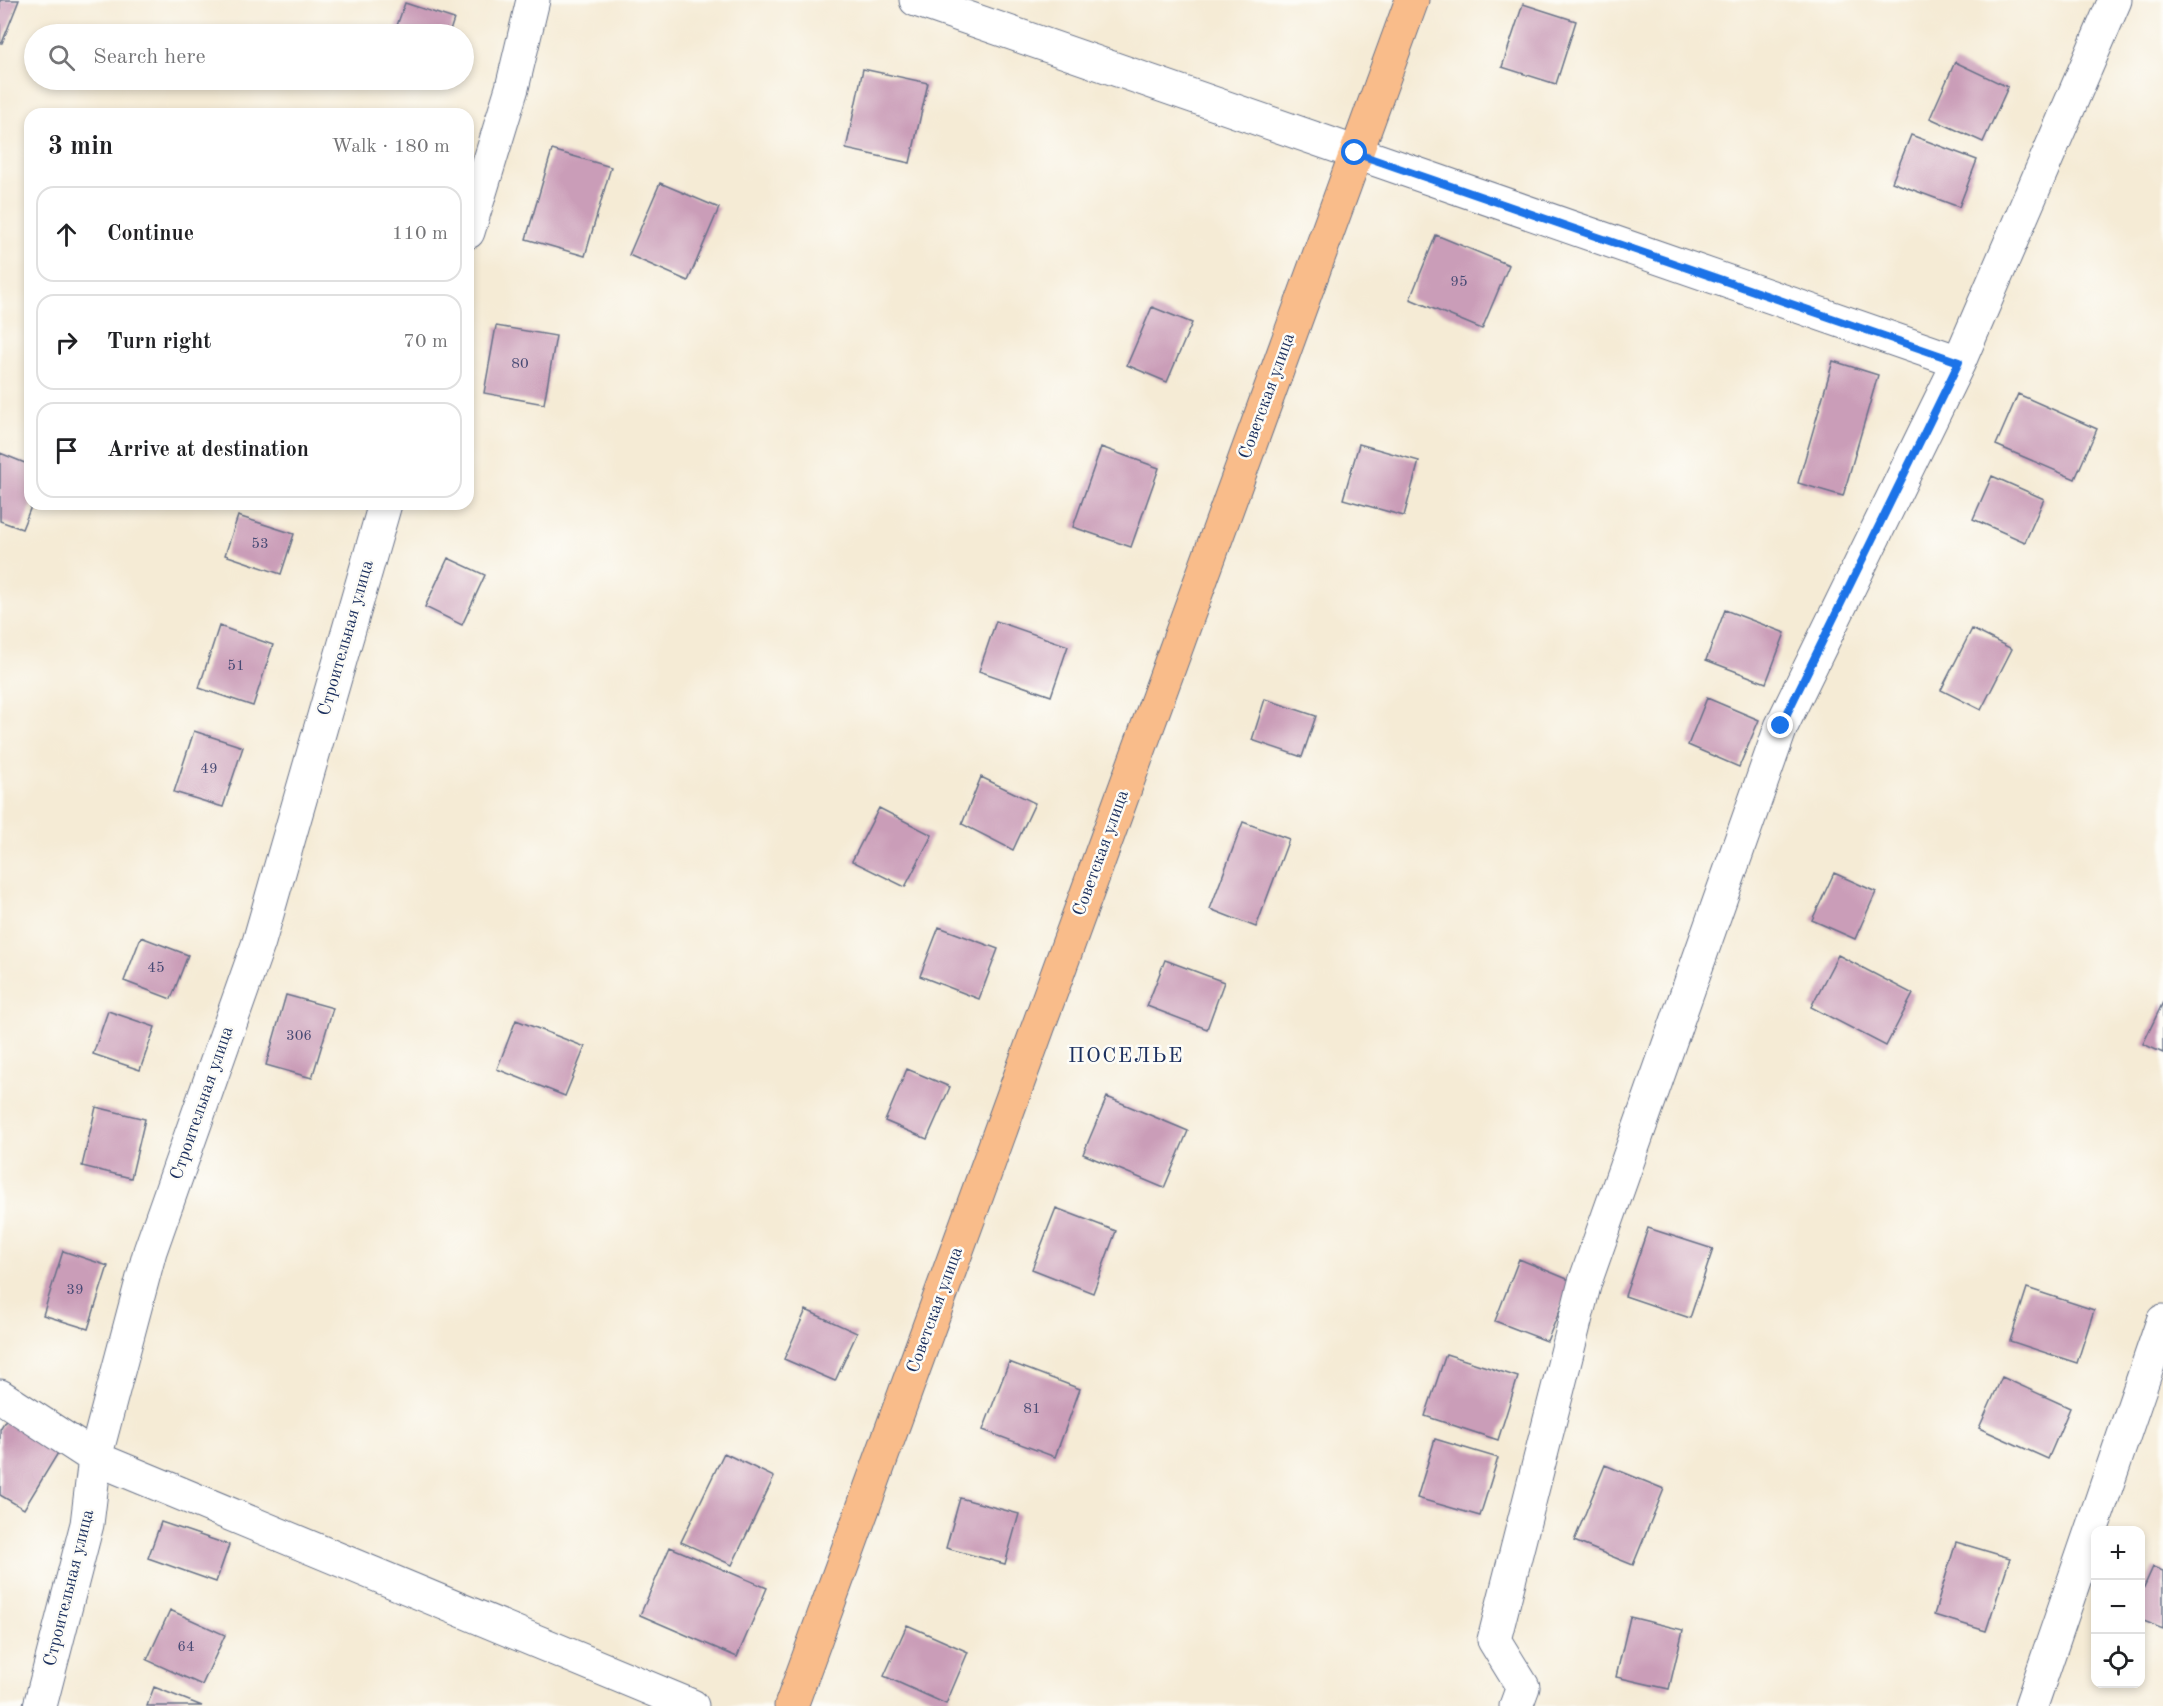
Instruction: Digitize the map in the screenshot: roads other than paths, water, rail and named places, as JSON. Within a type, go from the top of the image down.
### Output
[{"type":"main road","name":"Советская улица","points":[[791,1706],[1412,0]]},
{"type":"street","points":[[474,212],[512,88],[533,0]]},
{"type":"street","points":[[915,0],[1959,362]]},
{"type":"street","points":[[1516,1706],[1522,1687],[1494,1640],[1585,1282],[1781,726],[1959,362],[2115,0]]},
{"type":"street","name":"Строительная улица","points":[[40,1706],[87,1524],[95,1458],[150,1251],[259,942],[383,510]]},
{"type":"street","points":[[2031,1706],[2163,1321]]},
{"type":"street","points":[[0,1396],[95,1458],[692,1706]]},
{"type":"district","name":"ПОСЕЛЬЕ","points":[[1126,1056]]}]
